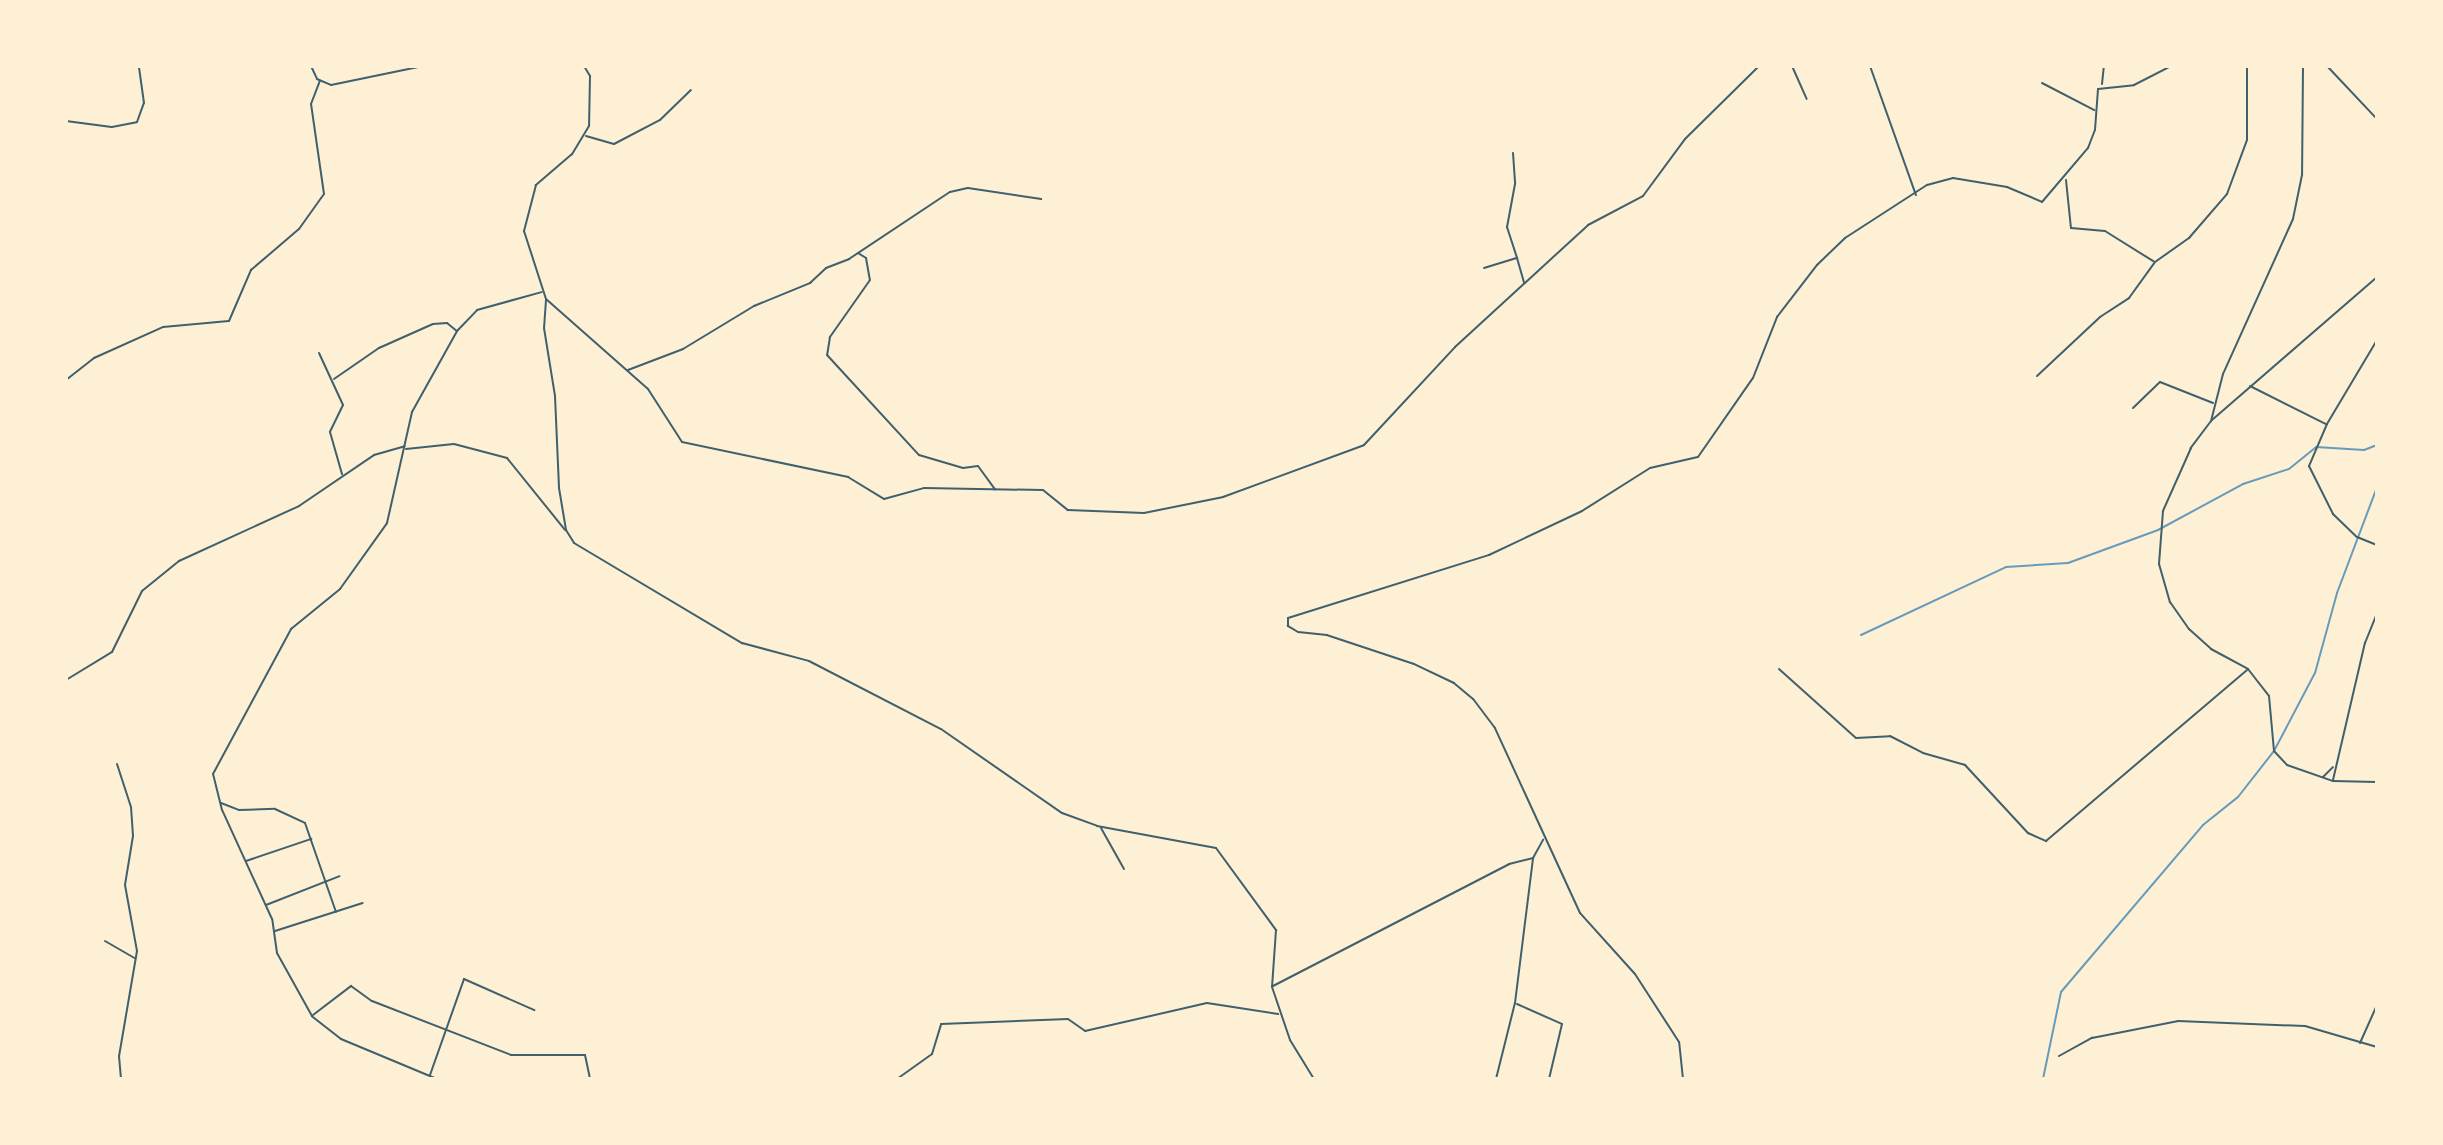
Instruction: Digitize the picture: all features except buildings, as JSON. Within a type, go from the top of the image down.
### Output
[{"type":"street","points":[[66,121],[112,127],[137,122],[144,103],[139,66]]},
{"type":"street","points":[[311,66],[320,81]]},
{"type":"street","points":[[320,81],[352,84],[423,66]]},
{"type":"street","points":[[584,66],[591,99],[585,135],[572,154],[536,185],[526,208],[524,231],[546,299],[648,389],[690,447],[840,475],[884,499],[924,488],[1043,490],[1068,510],[1161,512],[1223,497],[1349,454],[1364,445],[1455,347],[1588,225],[1643,196],[1685,139],[1759,66]]},
{"type":"street","points":[[1792,66],[1807,99]]},
{"type":"street","points":[[1870,66],[1916,195]]},
{"type":"street","points":[[1683,1079],[1679,1042],[1635,974],[1603,945],[1580,913],[1495,728],[1464,689],[1382,652],[1298,632],[1288,626],[1288,618],[1379,593],[1513,545],[1650,468],[1698,457],[1753,378],[1777,317],[1800,285],[1845,238],[1916,195],[1927,185],[1953,178],[2007,187],[2039,203],[2066,178],[2092,139],[2096,93],[2102,86],[2104,66]]},
{"type":"street","points":[[2102,86],[2134,85],[2171,66]]},
{"type":"street","points":[[2037,376],[2093,323],[2129,298],[2155,262],[2214,212],[2234,178],[2251,115],[2247,66]]},
{"type":"street","points":[[2211,421],[2223,374],[2293,219],[2302,175],[2303,66]]},
{"type":"street","points":[[2327,66],[2377,119]]},
{"type":"street","points":[[66,380],[94,358],[163,327],[229,321],[251,270],[299,229],[324,194],[311,104],[320,81]]},
{"type":"street","points":[[2042,83],[2096,110]]},
{"type":"street","points":[[585,135],[614,144],[660,120],[691,90]]},
{"type":"street","points":[[1513,153],[1515,184],[1507,227],[1525,284]]},
{"type":"street","points":[[2066,178],[2071,228],[2105,231],[2155,262]]},
{"type":"street","points":[[626,370],[683,349],[857,253],[950,192],[968,188],[1041,199]]},
{"type":"street","points":[[857,253],[866,258],[870,280],[830,337],[827,355],[919,455],[957,467],[978,466],[995,490]]},
{"type":"street","points":[[1484,268],[1517,258]]},
{"type":"street","points":[[2377,277],[2211,421],[2191,448],[2163,511],[2159,564],[2170,602],[2189,629],[2211,649],[2248,669],[2272,705],[2274,751],[2296,771],[2333,781],[2377,782]]},
{"type":"street","points":[[437,1079],[341,1039],[312,1016],[277,953],[274,931],[220,803],[213,774],[222,752],[291,629],[340,589],[387,523],[412,412],[457,331],[477,310],[543,292]]},
{"type":"street","points":[[546,299],[544,328],[566,530]]},
{"type":"street","points":[[334,379],[379,348],[433,324],[447,323],[457,331]]},
{"type":"street","points":[[2377,340],[2327,424],[2309,466],[2311,478],[2342,524],[2377,545]]},
{"type":"street","points":[[319,353],[334,379],[343,405],[332,422],[330,439],[342,464],[341,475]]},
{"type":"street","points":[[2133,408],[2160,382],[2215,404]]},
{"type":"street","points":[[2249,385],[2327,424]]},
{"type":"street","points":[[66,680],[112,652],[142,591],[179,561],[299,506],[374,455],[406,448],[454,444],[507,458],[581,548],[632,575],[681,611],[742,643],[809,661],[915,715],[1052,808],[1100,827],[1208,843],[1222,853],[1239,886],[1276,930],[1272,987],[1279,1014],[1314,1079]]},
{"type":"street","points":[[2333,781],[2334,766],[2377,613]]},
{"type":"street","points":[[1779,669],[1856,738],[1890,736],[1923,753],[1965,765],[2028,833],[2046,841],[2248,669]]},
{"type":"street","points":[[117,764],[132,818],[125,885],[136,958],[119,1056],[121,1079]]},
{"type":"street","points":[[2322,778],[2334,766]]},
{"type":"street","points":[[220,803],[239,810],[275,809],[305,823],[336,912]]},
{"type":"street","points":[[1100,827],[1124,869]]},
{"type":"street","points":[[244,862],[312,838]]},
{"type":"street","points":[[1496,1079],[1515,1003],[1533,858],[1544,839]]},
{"type":"street","points":[[1272,987],[1509,864],[1533,858]]},
{"type":"street","points":[[265,906],[340,876]]},
{"type":"street","points":[[274,931],[363,903]]},
{"type":"street","points":[[105,941],[136,958]]},
{"type":"street","points":[[430,1075],[464,979],[534,1010]]},
{"type":"street","points":[[312,1016],[351,986],[372,1001],[511,1055],[585,1055],[590,1079]]},
{"type":"street","points":[[897,1079],[935,1050],[941,1024],[1068,1019],[1085,1031],[1207,1003],[1279,1014]]},
{"type":"street","points":[[1515,1003],[1562,1024],[1549,1079]]},
{"type":"street","points":[[2359,1044],[2377,1005]]},
{"type":"street","points":[[2059,1056],[2092,1038],[2178,1021],[2305,1026],[2333,1031],[2359,1044],[2377,1047]]},
{"type":"waterway","points":[[1861,635],[2006,567],[2068,563],[2158,530],[2243,484],[2289,469],[2316,447],[2364,450],[2377,445]]},
{"type":"waterway","points":[[2043,1079],[2061,992],[2203,825],[2238,797],[2274,751],[2315,673],[2337,593],[2377,487]]}]
